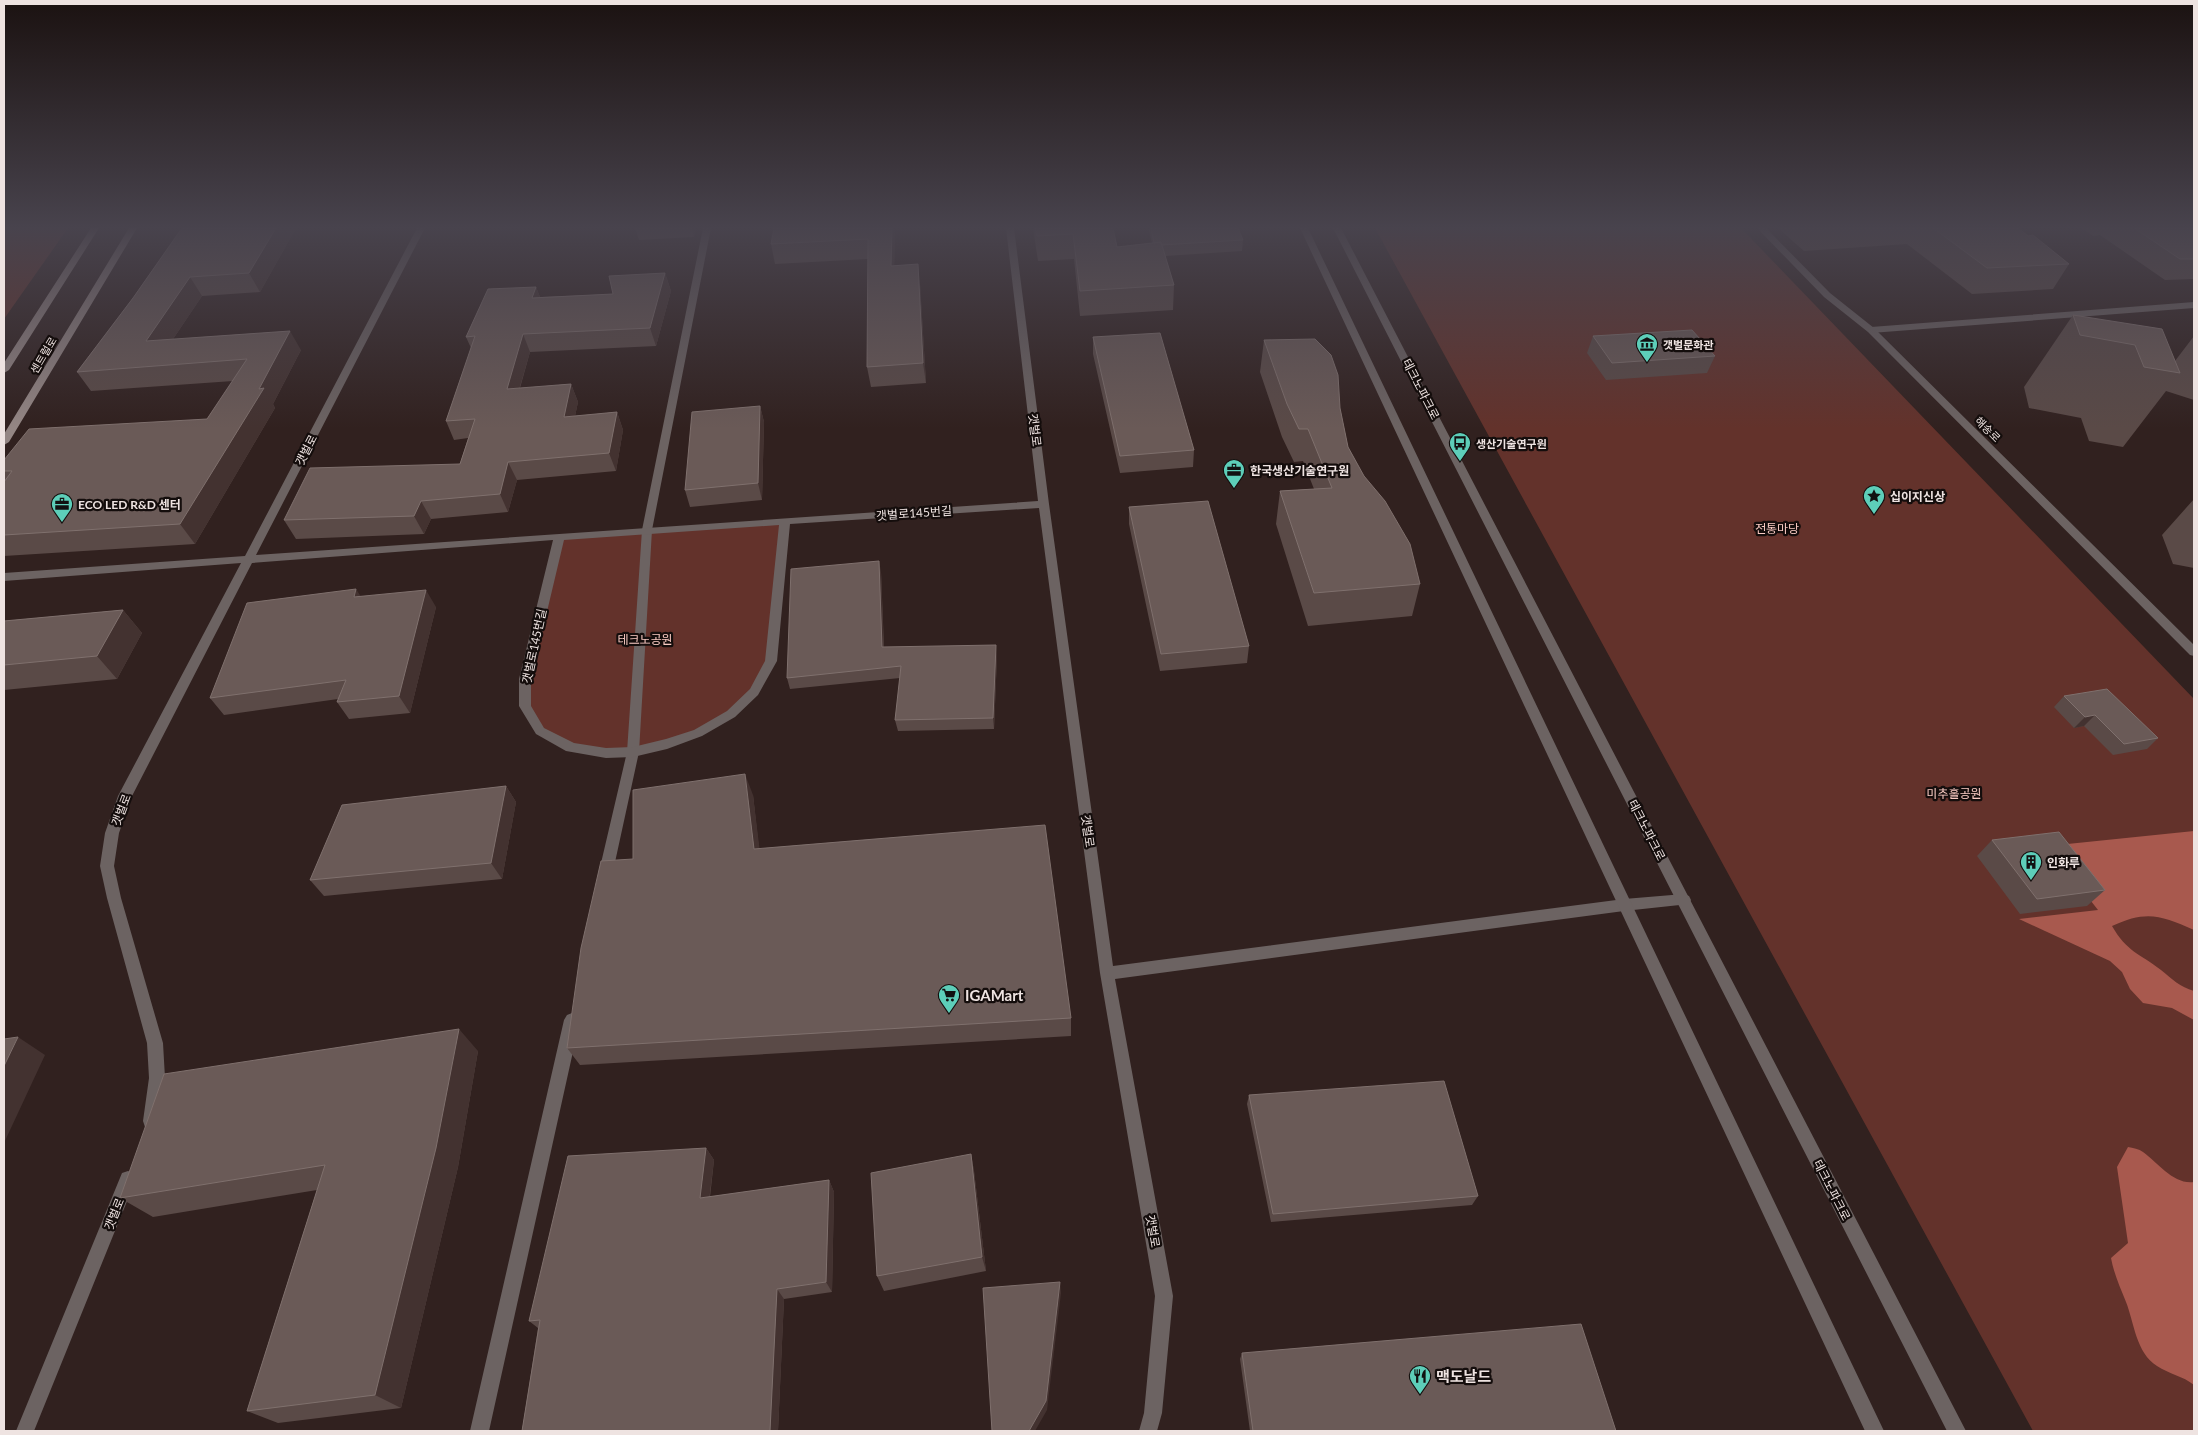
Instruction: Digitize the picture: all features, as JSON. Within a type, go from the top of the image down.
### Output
[{"type":"main road","name":"센트럴로","points":[[4,370],[52,295]]},
{"type":"main road","name":"센트럴로","points":[[4,442],[93,295]]},
{"type":"street","name":"갯벌로","points":[[147,1133],[157,1078],[155,1043],[114,898],[107,866],[112,833],[125,796],[386,295]]},
{"type":"street","points":[[602,888],[633,752],[647,530],[694,295]]},
{"type":"street","name":"갯벌로","points":[[1018,295],[1106,973],[1164,1296],[1154,1404],[1148,1431]]},
{"type":"street","points":[[1336,295],[1624,906],[1875,1431]]},
{"type":"street","name":"테크노파크로","points":[[1372,295],[1957,1431]]},
{"type":"street","name":"해송로","points":[[1827,295],[1871,330],[2194,652]]},
{"type":"street","points":[[1871,330],[2194,305]]},
{"type":"street","name":"갯벌로145번길","points":[[4,577],[559,538],[647,530],[1044,504]]},
{"type":"street","name":"갯벌로145번길","points":[[559,538],[525,679],[525,706],[540,731],[571,748],[606,752],[633,752],[667,744],[698,733],[731,714],[754,692],[771,661],[784,522]]},
{"type":"street","points":[[1106,973],[1624,906],[1684,900]]},
{"type":"street","points":[[479,1431],[576,1004]]},
{"type":"street","name":"갯벌로","points":[[25,1431],[132,1169]]},
{"type":"green space","points":[[4,295],[21,295],[4,319]]},
{"type":"green space","name":"미추홀공원","points":[[1412,295],[1805,295],[2194,699],[2194,1431],[2033,1431]]},
{"type":"green space","name":"테크노공원","points":[[785,522],[771,661],[754,692],[698,733],[633,752],[571,748],[540,731],[525,706],[559,538]]},
{"type":"shaded area","points":[[2194,831],[2194,930],[2153,916],[2135,918],[2112,926],[2128,947],[2180,985],[2194,991],[2194,1020],[2172,1008],[2143,1003],[2130,989],[2122,972],[2110,961],[2019,919],[2098,910],[2048,846]]},
{"type":"shaded area","points":[[2128,1147],[2143,1152],[2173,1177],[2187,1182],[2194,1182],[2194,1385],[2157,1366],[2144,1353],[2114,1270],[2111,1258],[2128,1243],[2117,1167]]},
{"type":"building","points":[[135,295],[178,295],[146,341],[290,331],[259,389],[264,388],[180,524],[4,535],[4,482],[12,471],[4,471],[4,460],[29,429],[207,419],[247,359],[77,372]]},
{"type":"building","points":[[485,295],[533,295],[532,298],[593,295],[659,295],[650,328],[523,334],[507,389],[571,384],[564,417],[617,412],[609,453],[508,462],[500,494],[421,501],[414,516],[284,520],[310,468],[460,464],[475,419],[446,421],[475,336],[466,337]]},
{"type":"building","points":[[868,295],[920,295],[923,363],[867,367]]},
{"type":"building","points":[[2073,315],[2162,329],[2180,373],[2144,367],[2135,345],[2080,335]]},
{"type":"building","points":[[1692,330],[1715,356],[1612,363],[1593,336]]},
{"type":"building","points":[[1160,333],[1194,450],[1120,456],[1093,337]]},
{"type":"building","points":[[1315,339],[1331,355],[1338,375],[1340,408],[1348,447],[1364,476],[1385,501],[1410,544],[1420,584],[1314,593],[1280,491],[1332,488],[1308,429],[1299,429],[1287,404],[1264,340]]},
{"type":"building","points":[[760,406],[758,483],[685,490],[692,412]]},
{"type":"building","points":[[1208,501],[1249,646],[1161,654],[1129,507]]},
{"type":"building","points":[[879,561],[882,647],[996,645],[993,718],[895,720],[901,666],[787,678],[791,569]]},
{"type":"building","points":[[356,589],[354,597],[426,590],[399,696],[337,702],[346,680],[210,698],[247,603]]},
{"type":"building","points":[[123,610],[97,656],[4,665],[4,621]]},
{"type":"building","points":[[2107,689],[2158,738],[2124,744],[2095,715],[2085,717],[2064,696]]},
{"type":"building","points":[[745,774],[754,849],[1045,825],[1071,1018],[567,1048],[581,948],[601,861],[633,859],[633,790]]},
{"type":"building","points":[[506,786],[491,863],[310,880],[342,805]]},
{"type":"building","points":[[2059,832],[2105,890],[2037,899],[1992,840]]},
{"type":"building","points":[[459,1029],[436,1148],[375,1395],[247,1411],[325,1165],[120,1198],[164,1074]]},
{"type":"building","points":[[18,1037],[4,1066],[4,1039]]},
{"type":"building","points":[[1444,1081],[1478,1196],[1273,1214],[1249,1095]]},
{"type":"building","points":[[706,1148],[700,1198],[829,1180],[826,1282],[777,1289],[770,1431],[522,1431],[540,1320],[529,1321],[568,1156]]},
{"type":"building","points":[[971,1154],[982,1257],[877,1276],[871,1173]]},
{"type":"building","points":[[1060,1282],[1046,1401],[1029,1431],[992,1431],[983,1288]]},
{"type":"building","name":"맥도날드","points":[[1581,1324],[1616,1431],[1253,1431],[1242,1353]]},
{"type":"place","name":"갯벌문화관","points":[[1647,363]]},
{"type":"place","name":"생산기술연구원","points":[[1460,462]]},
{"type":"place","name":"한국생산기술연구원","points":[[1234,489]]},
{"type":"place","name":"십이지신상","points":[[1874,515]]},
{"type":"place","name":"ECO LED R&D 센터","points":[[62,523]]},
{"type":"place","name":"인화루","points":[[2031,881]]},
{"type":"place","name":"IGAMart","points":[[949,1014]]},
{"type":"place","name":"맥도날드","points":[[1420,1395]]},
{"type":"park label","name":"전통마당","points":[[1777,528]]}]
